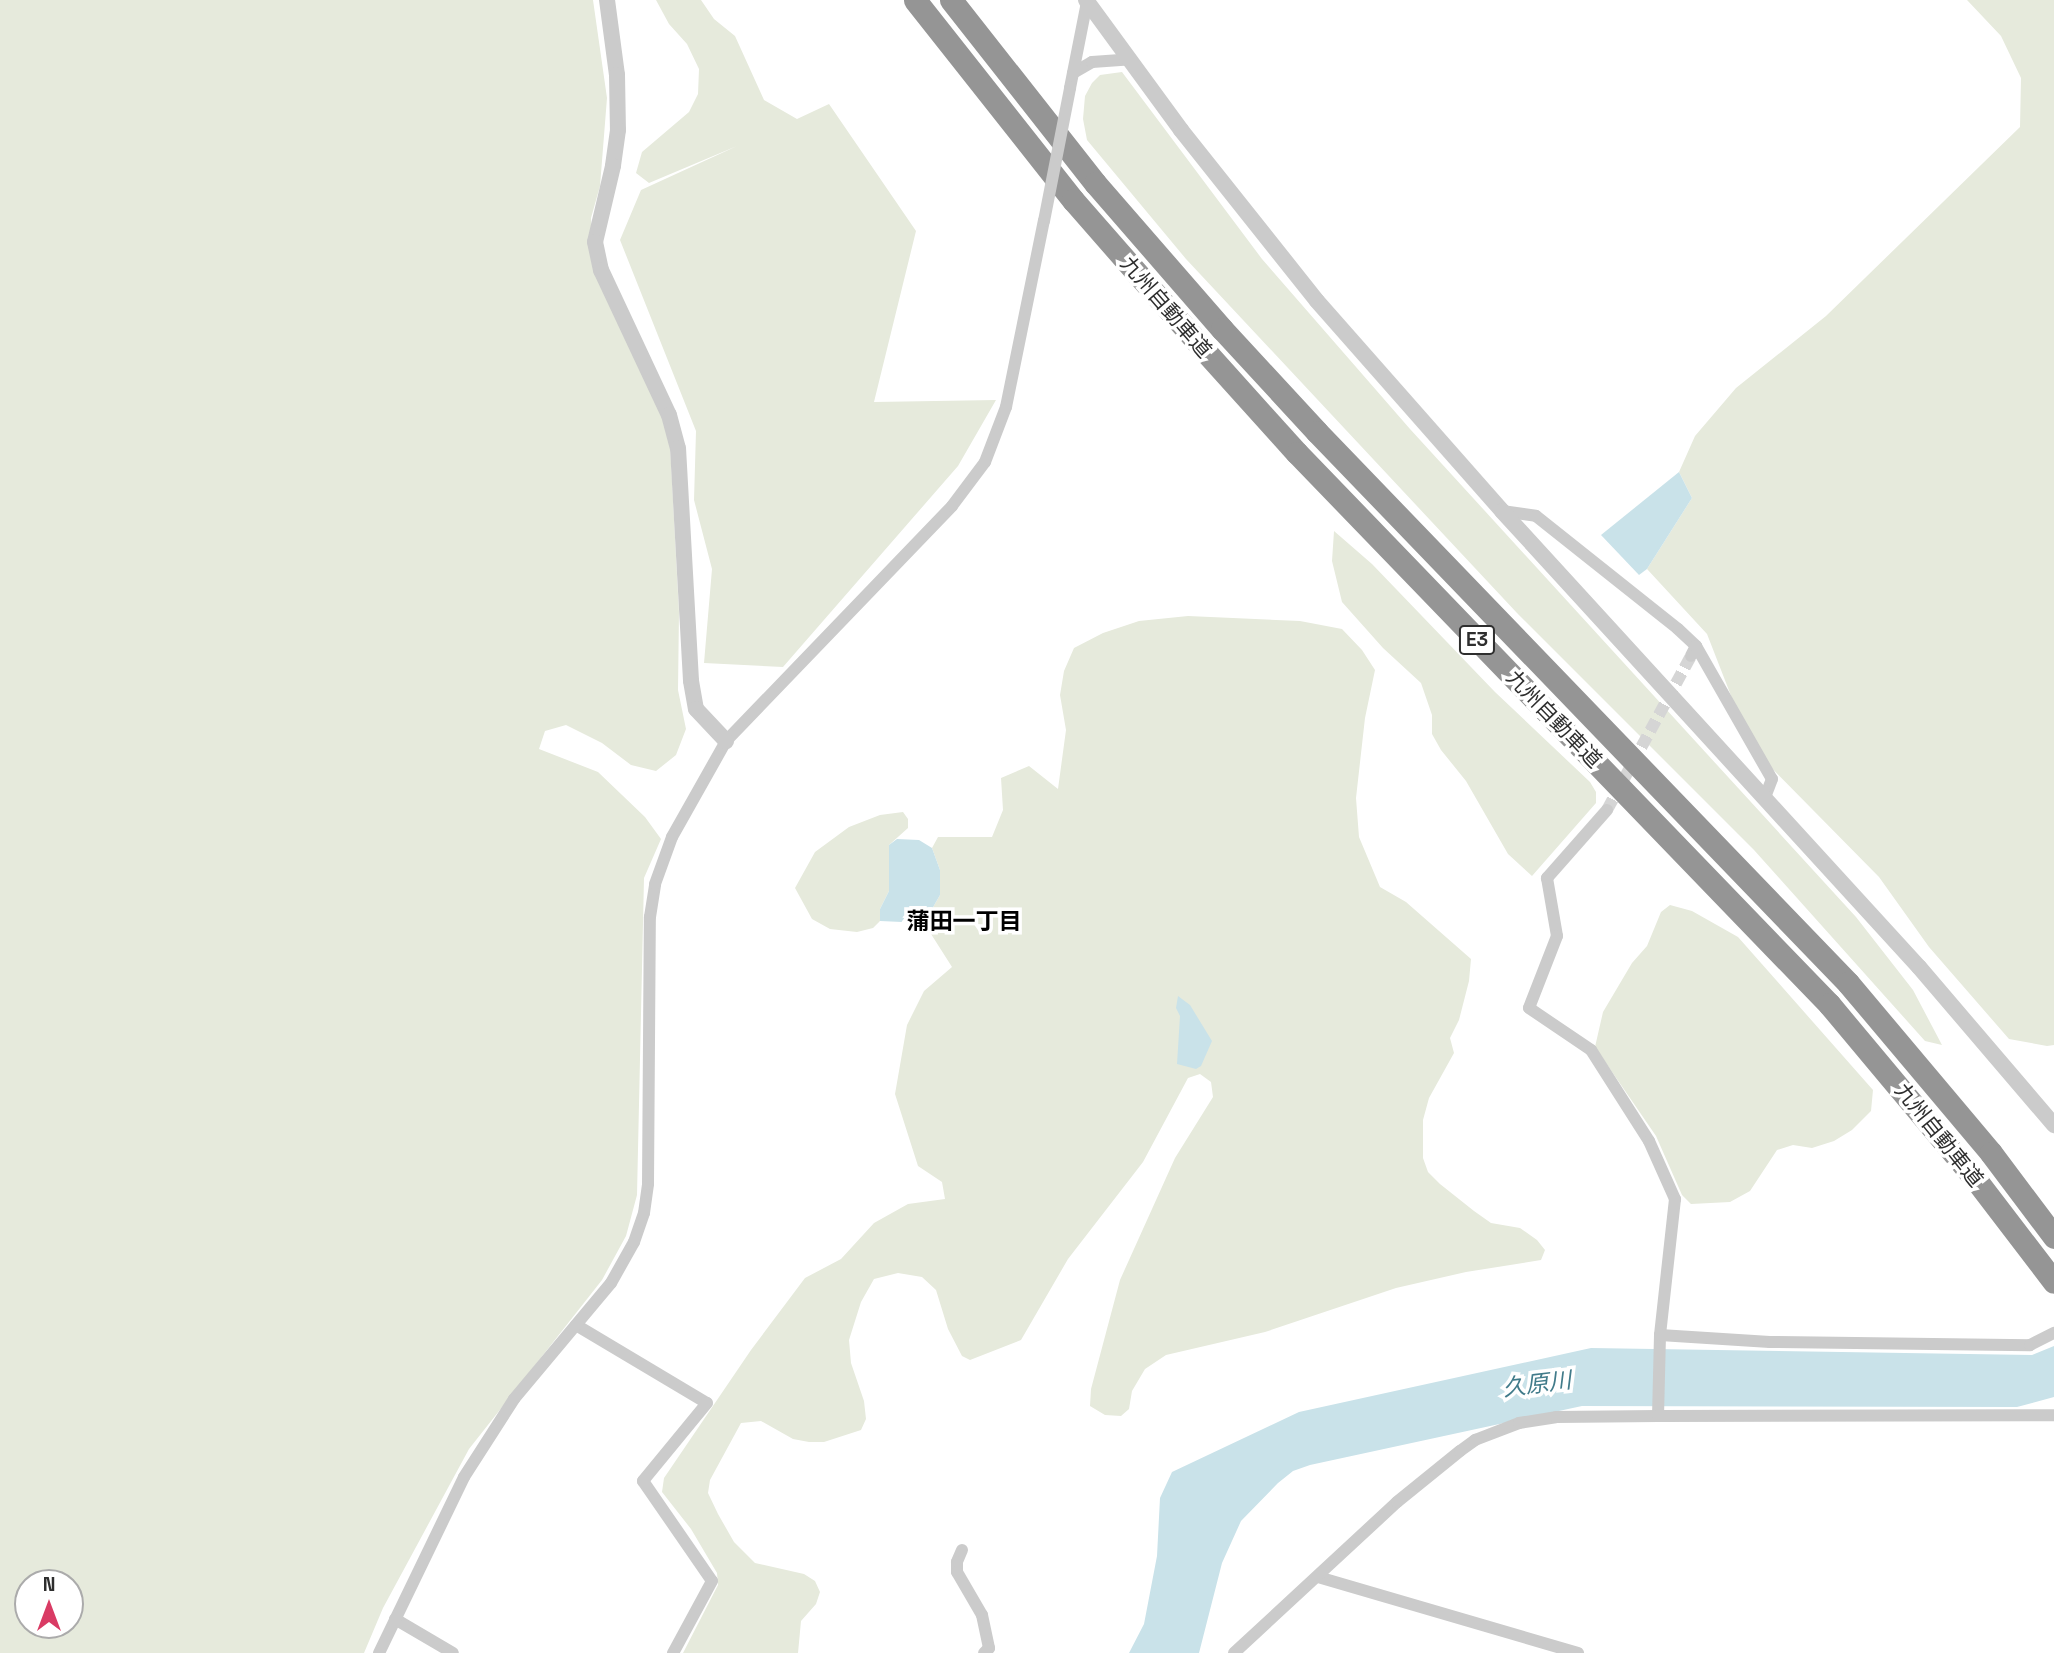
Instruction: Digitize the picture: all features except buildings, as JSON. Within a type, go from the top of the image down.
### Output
[{"type":"highway","name":"九州自動車道","points":[[915,0],[1073,200],[1205,351],[1297,453],[1829,1004],[1965,1166],[2050,1277]]},
{"type":"highway","name":"九州自動車道","points":[[950,0],[1095,183],[1222,328],[1326,442],[1848,983],[1967,1123],[2054,1237]]},
{"type":"street","points":[[607,0],[617,75],[618,130],[596,242],[601,270],[668,415],[678,448],[691,681],[696,709],[726,741]]},
{"type":"street","points":[[1086,1],[1181,130],[1317,300],[1502,511],[1919,967],[2054,1125]]},
{"type":"street","points":[[379,1653],[468,1471],[514,1399],[611,1283],[634,1242],[648,1184],[650,917],[655,884],[671,836],[726,741],[952,506],[985,462],[1006,407],[1086,1]]},
{"type":"street","points":[[1073,73],[1092,62],[1131,59]]},
{"type":"street","points":[[1502,511],[1536,516],[1628,588],[1693,651],[1772,779],[1764,800]]},
{"type":"street","points":[[1607,810],[1547,878],[1558,936],[1529,1008],[1591,1050],[1649,1141],[1675,1199],[1674,1233],[1660,1335],[1659,1409]]},
{"type":"street","points":[[576,1325],[707,1404],[643,1481],[712,1581],[673,1653]]},
{"type":"street","points":[[1660,1335],[1770,1342],[2030,1345],[2054,1332]]},
{"type":"street","points":[[1234,1653],[1397,1502],[1475,1440],[1519,1423],[1556,1417],[1659,1409],[2054,1415]]},
{"type":"street","points":[[962,1550],[957,1562],[957,1572],[976,1599],[982,1615],[989,1648],[984,1653]]},
{"type":"street","points":[[1318,1577],[1578,1653]]},
{"type":"street","points":[[395,1619],[453,1653]]},
{"type":"shaded area","points":[[0,0],[593,0],[607,98],[600,186],[591,218],[592,238],[669,426],[679,612],[678,690],[686,729],[676,755],[656,771],[631,765],[602,743],[566,725],[545,731],[539,749],[598,772],[645,817],[661,839],[644,878],[637,1195],[626,1236],[602,1280],[469,1449],[383,1608],[364,1653],[0,1653]]},
{"type":"shaded area","points":[[656,0],[701,0],[714,19],[735,36],[764,100],[797,119],[829,104],[916,231],[874,402],[996,400],[958,466],[783,667],[704,663],[712,569],[694,500],[696,431],[620,240],[641,190],[737,146],[649,183],[636,173],[642,152],[689,112],[698,94],[699,69],[687,44],[669,24]]},
{"type":"shaded area","points":[[1967,0],[2054,0],[2054,1045],[2047,1046],[2009,1039],[1929,947],[1879,877],[1751,747],[1707,634],[1647,569],[1692,498],[1679,472],[1695,436],[1736,388],[1826,316],[2020,127],[2021,78],[2001,36]]},
{"type":"shaded area","points":[[1122,72],[1262,259],[1410,429],[1856,917],[1913,990],[1942,1045],[1925,1041],[1754,850],[1517,613],[1186,259],[1087,140],[1083,119],[1085,96],[1100,75]]},
{"type":"shaded area","points":[[1334,531],[1372,564],[1495,692],[1590,782],[1596,792],[1596,803],[1532,876],[1508,854],[1466,781],[1441,750],[1432,734],[1432,715],[1421,683],[1383,648],[1342,602],[1332,561]]},
{"type":"shaded area","points":[[1188,616],[1300,621],[1342,629],[1362,650],[1375,670],[1365,718],[1356,798],[1359,837],[1380,887],[1406,902],[1471,959],[1469,981],[1459,1020],[1450,1038],[1454,1053],[1429,1098],[1423,1120],[1423,1158],[1428,1172],[1474,1211],[1491,1223],[1520,1228],[1537,1240],[1545,1250],[1541,1260],[1466,1272],[1396,1288],[1265,1332],[1166,1355],[1145,1369],[1132,1391],[1129,1409],[1121,1416],[1105,1415],[1090,1406],[1091,1389],[1120,1280],[1175,1158],[1213,1097],[1211,1082],[1200,1074],[1188,1078],[1143,1162],[1068,1259],[1021,1340],[970,1360],[962,1356],[948,1329],[936,1290],[922,1277],[898,1273],[874,1279],[861,1302],[849,1340],[851,1363],[864,1401],[866,1419],[861,1430],[824,1442],[809,1442],[793,1439],[761,1421],[741,1423],[710,1480],[708,1493],[734,1542],[755,1563],[804,1574],[815,1581],[820,1592],[816,1604],[801,1621],[798,1653],[683,1653],[718,1585],[717,1573],[691,1529],[662,1492],[664,1478],[751,1350],[805,1278],[841,1259],[874,1223],[908,1204],[945,1199],[942,1182],[918,1166],[895,1094],[907,1025],[924,991],[952,967],[924,923],[940,895],[940,870],[932,848],[938,837],[992,837],[1003,810],[1001,778],[1029,766],[1058,789],[1066,730],[1060,695],[1064,671],[1074,648],[1103,633],[1139,621]]},
{"type":"shaded area","points":[[903,812],[908,819],[908,828],[889,845],[889,891],[880,909],[880,921],[873,928],[857,932],[830,929],[812,919],[795,888],[815,852],[849,827],[880,815]]},
{"type":"shaded area","points":[[1670,905],[1692,911],[1738,937],[1873,1090],[1871,1111],[1852,1130],[1834,1141],[1812,1148],[1793,1145],[1777,1150],[1750,1191],[1730,1202],[1691,1204],[1682,1195],[1656,1136],[1595,1047],[1603,1012],[1632,963],[1647,946],[1661,912]]},
{"type":"water","points":[[1679,472],[1692,498],[1647,569],[1639,575],[1601,535]]},
{"type":"water","points":[[897,839],[919,840],[932,848],[940,870],[940,895],[924,923],[880,921],[880,909],[889,891],[889,845]]},
{"type":"water","points":[[1178,996],[1190,1005],[1212,1041],[1201,1066],[1196,1069],[1177,1064],[1180,1016],[1176,1008]]},
{"type":"water","name":"久原川","points":[[2054,1346],[2054,1397],[2017,1407],[1582,1406],[1310,1465],[1293,1471],[1278,1483],[1241,1521],[1222,1563],[1199,1653],[1129,1653],[1144,1624],[1157,1556],[1160,1498],[1172,1472],[1299,1412],[1591,1348],[2032,1355]]},
{"type":"tunnel","points":[[1607,810],[1691,656]]},
{"type":"district","name":"蒲田一丁目","points":[[964,921]]}]
